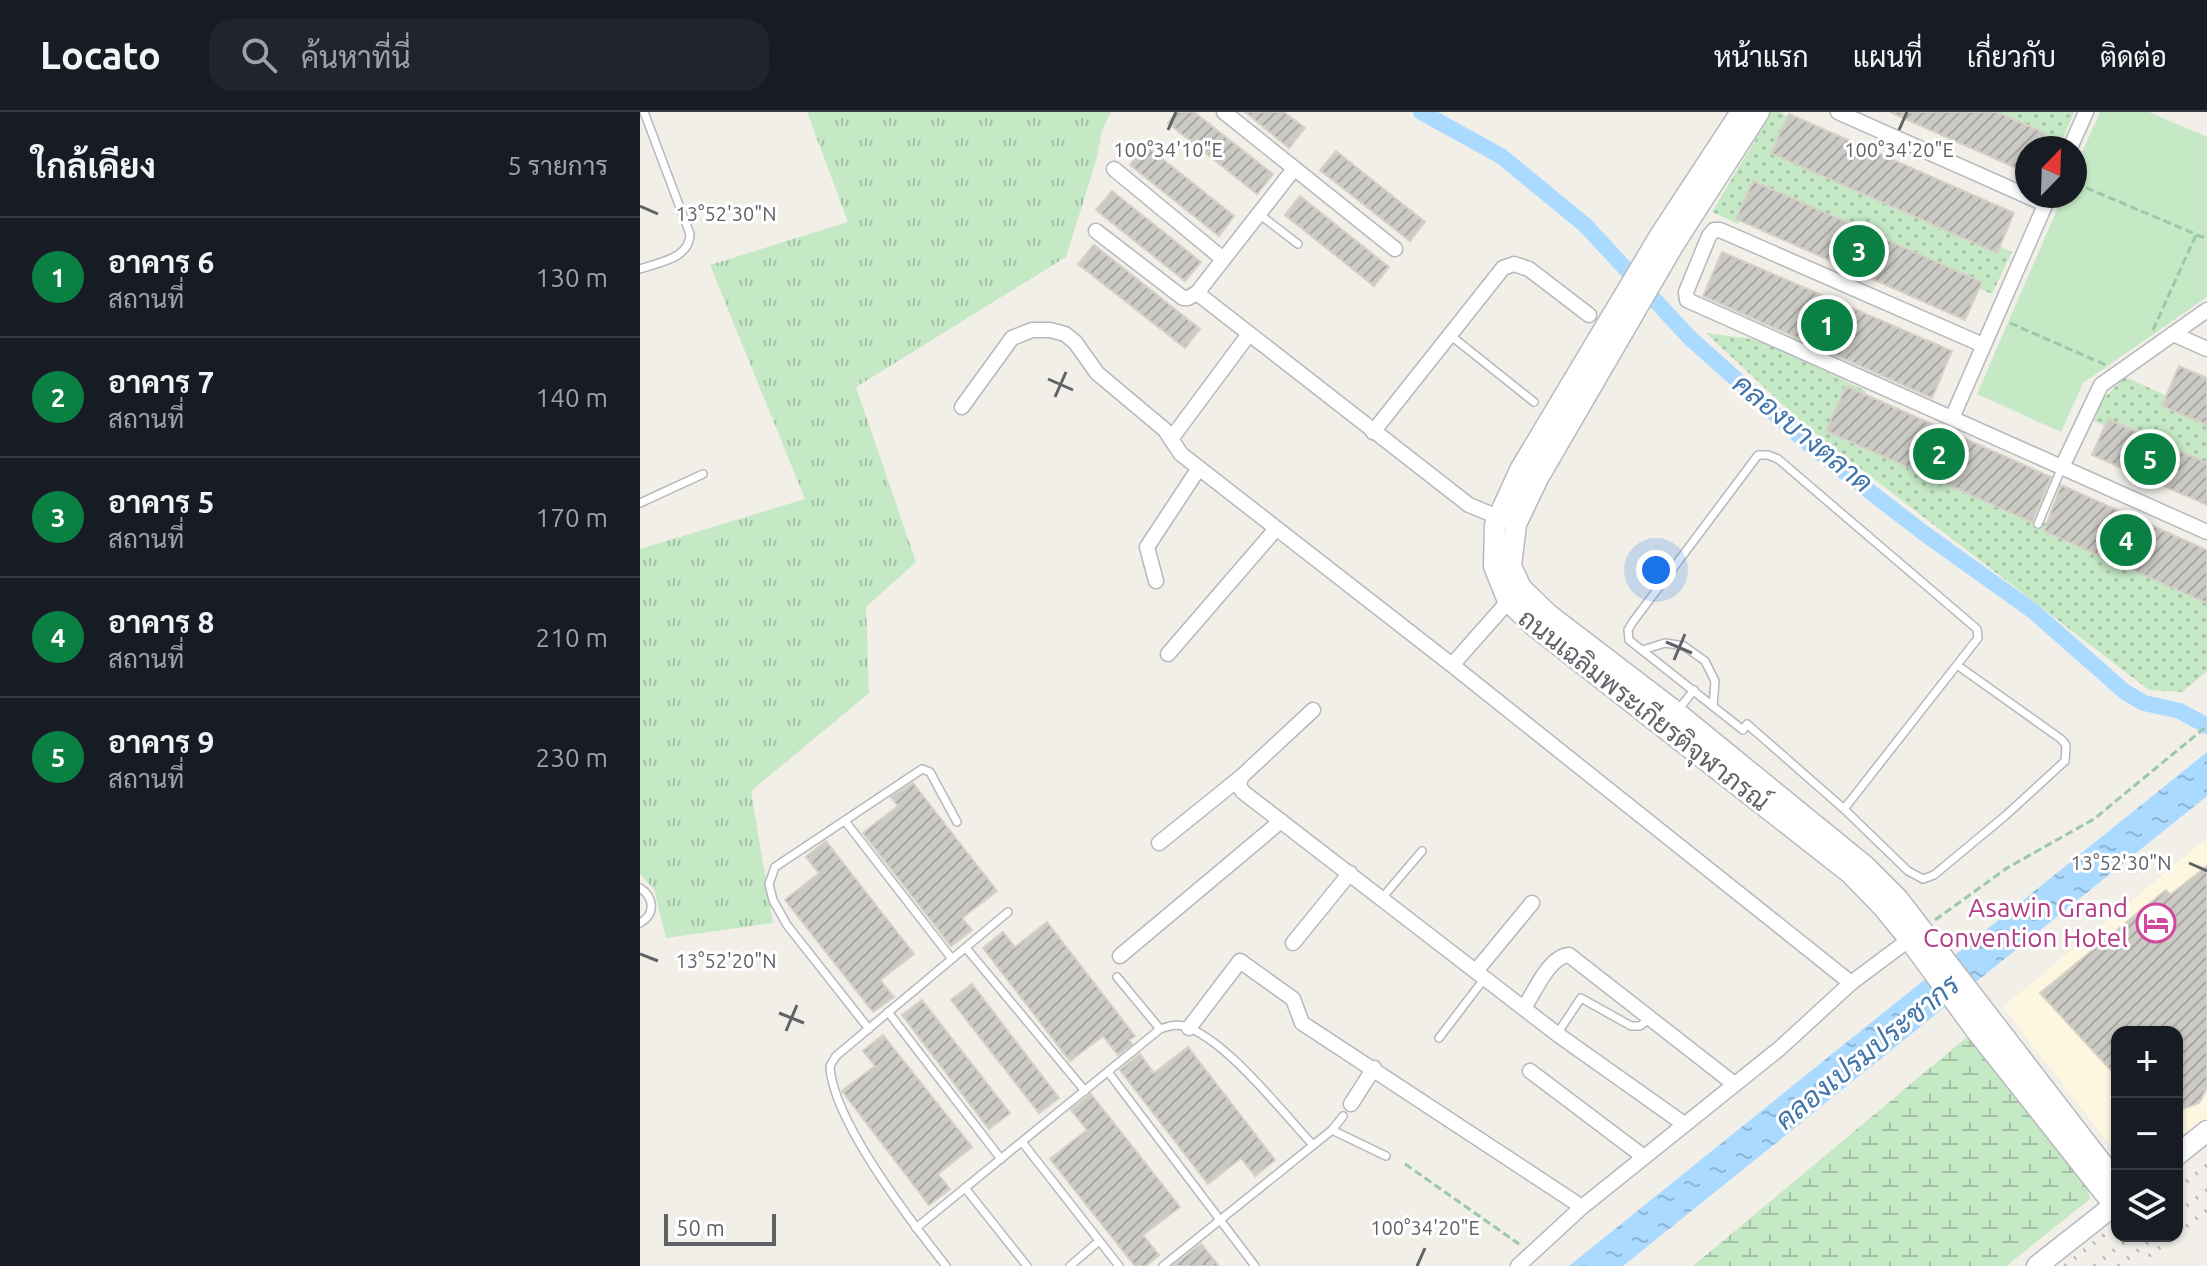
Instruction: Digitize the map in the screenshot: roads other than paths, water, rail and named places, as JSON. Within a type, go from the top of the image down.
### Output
[{"type":"street","points":[[1224,112],[1395,249]]},
{"type":"street","name":"ถนนเฉลิมพระเกียรติจุฬาภรณ์","points":[[1741,112],[1609,340],[1538,478],[1507,521],[1514,594],[1549,615],[1670,720],[1865,866],[1898,899],[1920,940],[2111,1197]]},
{"type":"street","name":"ถนนเฉลิมพระเกียรติจุฬาภรณ์","points":[[1668,239],[1759,112]]},
{"type":"street","points":[[1838,112],[2015,187]]},
{"type":"street","points":[[2075,136],[2086,112]]},
{"type":"street","points":[[1114,169],[1223,259]]},
{"type":"street","points":[[1096,231],[1183,298],[1188,298],[1197,293],[1294,169]]},
{"type":"street","points":[[1952,418],[2044,208]]},
{"type":"street","points":[[1983,345],[1720,230],[1714,230],[1709,236],[1686,292],[1687,300],[2207,532]]},
{"type":"street","points":[[1373,432],[1503,268],[1514,264],[1529,269],[1589,315]]},
{"type":"street","points":[[1197,293],[1469,505],[1507,521]]},
{"type":"street","points":[[2062,467],[2097,390],[2207,310]]},
{"type":"street","points":[[962,407],[1012,338],[1032,330],[1065,334],[1075,342],[1097,373],[1149,415],[1181,454],[1851,983]]},
{"type":"street","points":[[1171,439],[1249,334]]},
{"type":"street","points":[[2173,334],[2207,349]]},
{"type":"street","points":[[1156,581],[1147,547],[1199,468]]},
{"type":"street","points":[[1168,654],[1275,530]]},
{"type":"street","points":[[1452,665],[1514,594]]},
{"type":"street","points":[[1159,843],[1241,777],[1313,710]]},
{"type":"street","points":[[1241,777],[1239,786],[1243,792],[1557,1034],[1684,1124]]},
{"type":"street","points":[[1120,956],[1281,821]]},
{"type":"street","points":[[1293,943],[1350,873]]},
{"type":"street","points":[[1480,974],[1532,903]]},
{"type":"street","points":[[1518,1266],[1582,1207],[1779,1049],[1851,983],[1920,940]]},
{"type":"street","points":[[1524,1008],[1552,964],[1560,957],[1569,955],[1733,1083]]},
{"type":"street","points":[[1189,1028],[1240,961],[1293,999],[1302,1023],[1582,1207]]},
{"type":"street","name":"ถนนเฉลิมพระเกียรติจุฬาภรณ์","points":[[1981,1024],[2111,1176]]},
{"type":"street","points":[[1347,1110],[1374,1068]]},
{"type":"street","points":[[1530,1071],[1644,1157]]},
{"type":"street","points":[[2183,1150],[2207,1131]]},
{"type":"street","points":[[2037,1266],[2111,1208]]},
{"type":"lane","points":[[640,269],[685,252],[690,244],[690,234],[644,112]]},
{"type":"lane","points":[[1259,214],[1298,244]]},
{"type":"lane","points":[[1450,335],[1534,402]]},
{"type":"lane","points":[[1844,809],[1978,638],[1977,629],[1778,459],[1758,455],[1632,623],[1628,630],[1629,640],[1743,730],[1747,724],[1844,809],[1908,871],[1923,879],[1934,875],[2005,816],[2065,761],[2066,745],[2061,739],[1957,665]]},
{"type":"lane","points":[[2038,524],[2062,467]]},
{"type":"lane","points":[[640,503],[703,474]]},
{"type":"lane","points":[[1643,650],[1665,643],[1684,646],[1705,661],[1715,681],[1713,706]]},
{"type":"lane","points":[[1670,720],[1694,690]]},
{"type":"lane","points":[[869,1029],[787,925],[773,900],[769,884],[775,867],[922,769],[930,772],[957,822]]},
{"type":"lane","points":[[845,821],[952,959]]},
{"type":"lane","points":[[1382,898],[1422,851]]},
{"type":"lane","points":[[640,888],[650,895],[651,912],[640,923]]},
{"type":"lane","points":[[946,1266],[916,1228],[849,1124],[832,1082],[830,1066],[888,1012],[1008,912]]},
{"type":"lane","points":[[966,948],[1085,1091]]},
{"type":"lane","points":[[1439,1038],[1480,974]]},
{"type":"lane","points":[[1117,977],[1160,1029]]},
{"type":"lane","points":[[1557,1034],[1581,998],[1631,1026],[1640,1026],[1651,1018]]},
{"type":"lane","points":[[888,1012],[1001,1159]]},
{"type":"lane","points":[[916,1228],[1160,1029],[1173,1025],[1189,1028],[1233,1060],[1313,1145]]},
{"type":"lane","points":[[1108,1072],[1255,1266]]},
{"type":"lane","points":[[1163,1266],[1332,1130],[1347,1110]]},
{"type":"lane","points":[[1332,1130],[1386,1156]]},
{"type":"lane","points":[[1022,1142],[1119,1266]]},
{"type":"lane","points":[[965,1188],[1027,1266]]},
{"type":"lane","points":[[1070,1266],[1099,1241]]},
{"type":"water","name":"คลองเปรมประชากร","points":[[2207,752],[2207,796],[1623,1266],[1569,1266]]},
{"type":"waterway","name":"คลองบางตลาด","points":[[1421,112],[1501,156],[1585,225],[1690,338],[1812,447],[1925,534],[2033,611],[2125,692],[2144,703],[2180,711],[2207,726]]},
{"type":"railway","points":[[2183,1184],[2207,1165]]},
{"type":"railway","points":[[2183,1208],[2207,1190]]},
{"type":"railway","points":[[2183,1229],[2207,1210]]},
{"type":"railway","points":[[2065,1266],[2111,1230]]},
{"type":"railway","points":[[2094,1266],[2124,1242]]},
{"type":"railway","points":[[2118,1266],[2148,1242]]},
{"type":"railway","points":[[2149,1256],[2166,1242]]},
{"type":"place","name":"อาคาร 5","points":[[1859,251]]},
{"type":"place","name":"อาคาร 6","points":[[1827,325]]},
{"type":"place","name":"อาคาร 7","points":[[1939,454]]},
{"type":"place","name":"อาคาร 9","points":[[2150,459]]},
{"type":"place","name":"อาคาร 8","points":[[2126,540]]},
{"type":"place","name":"Asawin Grand Convention Hotel","points":[[2156,923]]}]
